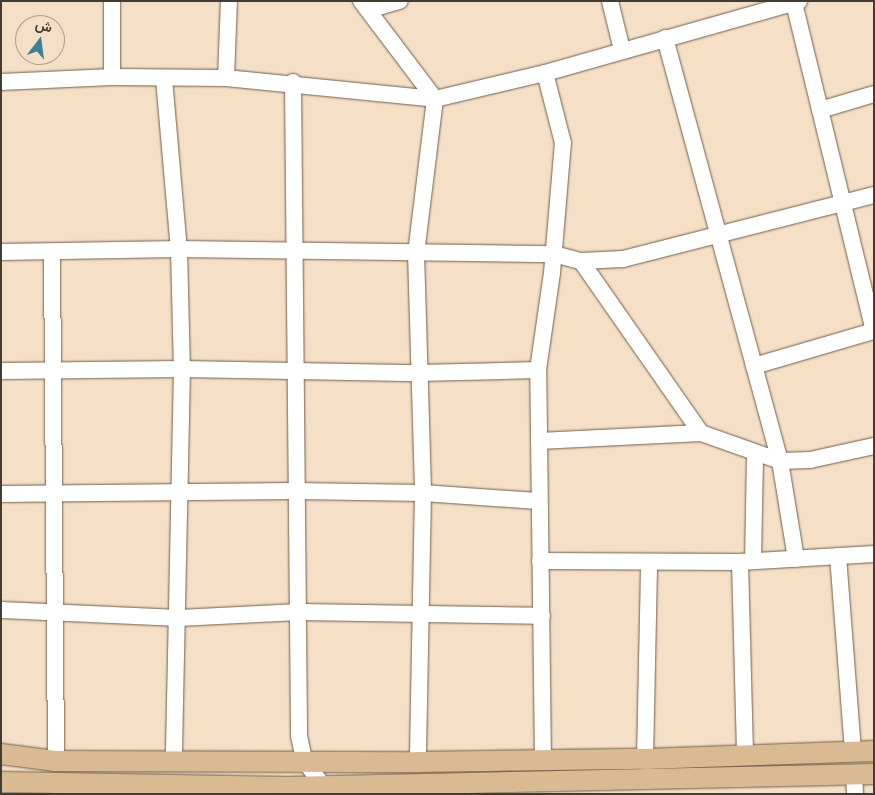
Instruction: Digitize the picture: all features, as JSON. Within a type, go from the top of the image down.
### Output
[{"type":"main road","points":[[1,754],[56,761],[304,760],[418,762],[645,759],[874,751]]},
{"type":"main road","points":[[1,782],[78,788],[327,790],[864,774]]},
{"type":"street","points":[[112,1],[112,77]]},
{"type":"street","points":[[226,78],[228,1]]},
{"type":"street","points":[[400,1],[364,6],[435,99],[416,254],[422,493],[422,613],[418,762]]},
{"type":"street","points":[[610,1],[622,50]]},
{"type":"street","points":[[1,82],[112,77],[164,79],[226,78],[293,82],[435,99],[545,73],[790,3],[820,110],[874,331],[754,366]]},
{"type":"street","points":[[666,38],[717,234],[780,461],[796,559]]},
{"type":"street","points":[[543,761],[542,616],[538,501],[538,370],[554,254],[563,143],[545,73]]},
{"type":"street","points":[[164,79],[179,250],[182,368],[179,618],[174,761]]},
{"type":"street","points":[[293,82],[295,491],[299,612],[299,736],[304,760],[327,790]]},
{"type":"street","points":[[820,110],[874,94]]},
{"type":"street","points":[[1,252],[179,250],[554,254],[581,261],[624,258],[874,195]]},
{"type":"street","points":[[52,252],[56,494],[56,761]]},
{"type":"street","points":[[581,261],[701,433]]},
{"type":"street","points":[[1,372],[182,368],[419,373],[538,370]]},
{"type":"street","points":[[539,441],[701,433],[755,454],[780,461],[810,460],[874,446]]},
{"type":"street","points":[[745,756],[747,562],[755,454]]},
{"type":"street","points":[[1,494],[295,491],[422,493],[538,501]]},
{"type":"street","points":[[540,561],[747,562],[874,554]]},
{"type":"street","points":[[838,556],[853,751]]},
{"type":"street","points":[[645,759],[649,563]]},
{"type":"street","points":[[1,610],[55,614],[179,618],[299,612],[542,616]]},
{"type":"street","points":[[854,794],[864,774]]}]
